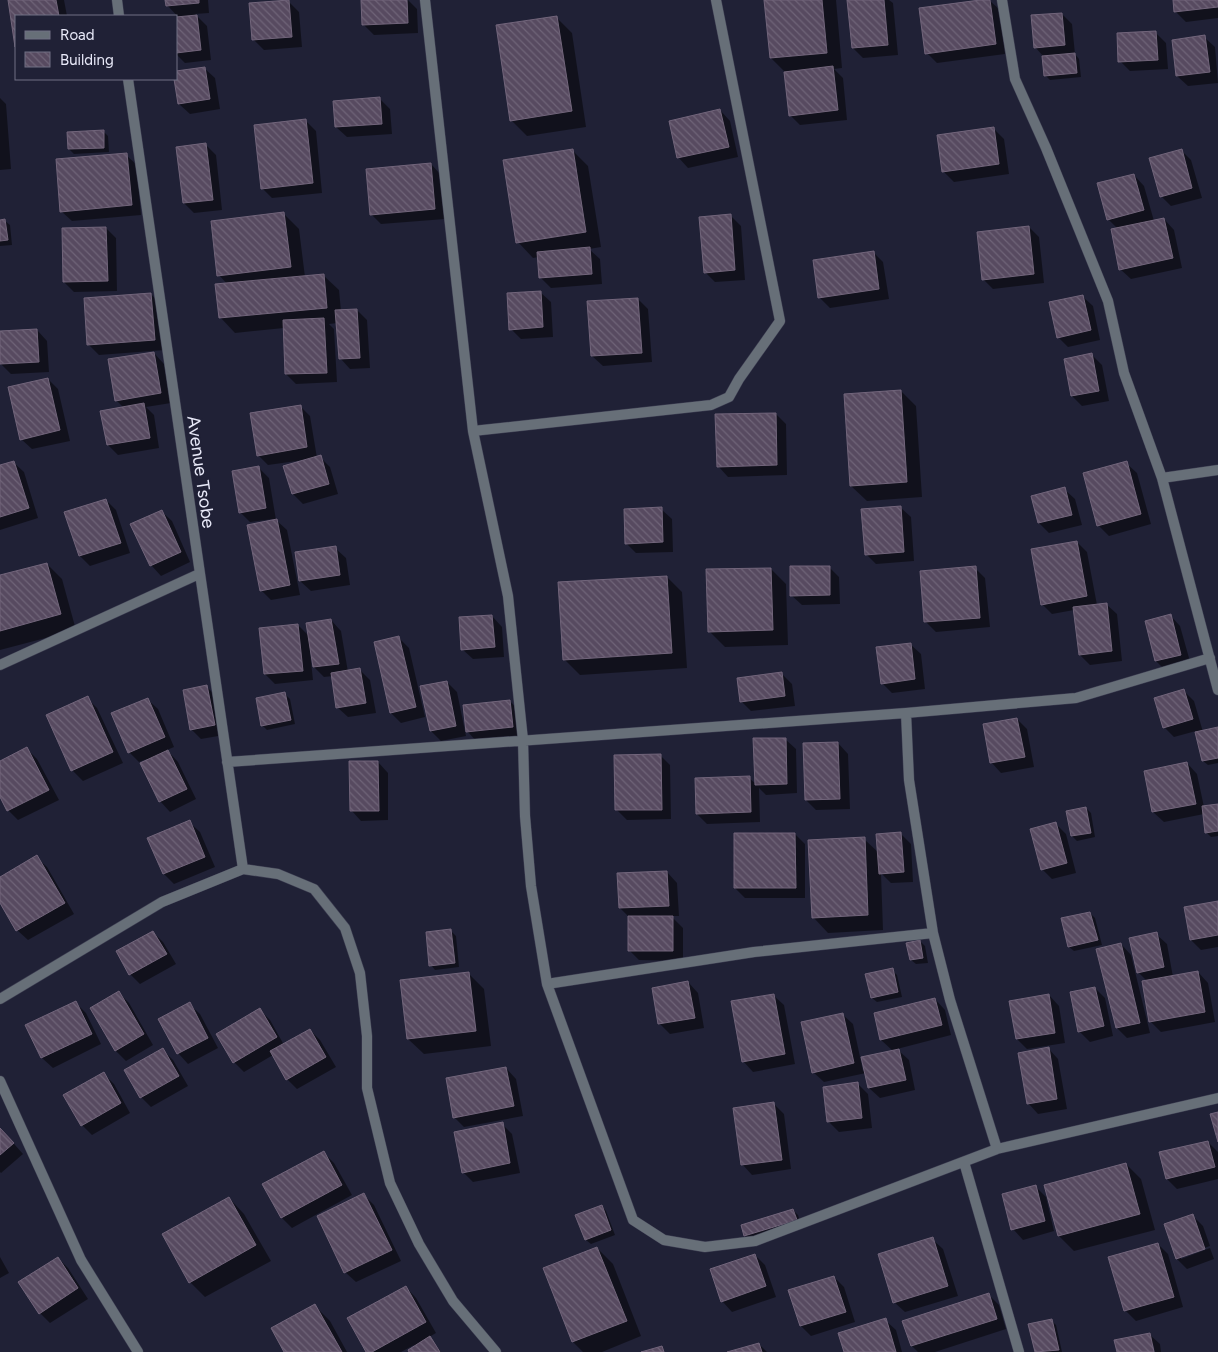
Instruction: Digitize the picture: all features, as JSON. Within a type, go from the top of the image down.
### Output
[{"type":"street","points":[[117,0],[119,15]]},
{"type":"street","points":[[425,0],[472,432],[508,596],[523,740],[524,816],[531,886],[548,984],[633,1220],[664,1240],[705,1247],[755,1241],[997,1149],[1218,1098]]},
{"type":"street","points":[[472,432],[711,405],[729,397],[739,379],[780,321],[716,0]]},
{"type":"street","points":[[1002,0],[1015,79],[1046,148],[1108,301],[1124,373],[1162,478],[1218,690]]},
{"type":"street","name":"Avenue Tsobe","points":[[128,80],[243,869]]},
{"type":"street","points":[[1162,478],[1218,470]]},
{"type":"street","points":[[0,665],[199,574]]},
{"type":"street","points":[[227,762],[906,713],[1076,698],[1210,658]]},
{"type":"street","points":[[906,713],[909,780],[933,933],[950,1000],[997,1149]]},
{"type":"street","points":[[0,999],[162,902],[243,869],[278,874],[314,889],[346,928],[360,973],[368,1036],[367,1088],[390,1183],[419,1244],[453,1301],[496,1352]]},
{"type":"street","points":[[548,984],[754,952],[933,933]]},
{"type":"street","points":[[0,1081],[81,1260],[138,1352]]},
{"type":"street","points":[[964,1162],[1019,1352]]},
{"type":"building","points":[[8,0],[56,0],[59,15],[15,15],[15,47]]},
{"type":"building","points":[[165,0],[199,0],[199,3],[166,6]]},
{"type":"building","points":[[289,0],[292,37],[252,40],[249,3]]},
{"type":"building","points":[[361,0],[407,0],[408,23],[362,25]]},
{"type":"building","points":[[764,0],[822,0],[827,53],[770,58]]},
{"type":"building","points":[[847,0],[884,0],[888,45],[852,48]]},
{"type":"building","points":[[990,0],[996,44],[925,54],[919,8]]},
{"type":"building","points":[[1173,0],[1218,0],[1218,7],[1174,12]]},
{"type":"building","points":[[1062,13],[1065,45],[1034,48],[1031,15]]},
{"type":"building","points":[[197,15],[201,50],[178,53],[178,17]]},
{"type":"building","points":[[557,16],[572,111],[510,121],[496,25]]},
{"type":"building","points":[[1156,31],[1158,60],[1118,62],[1117,33]]},
{"type":"building","points":[[1205,35],[1210,72],[1176,76],[1172,40]]},
{"type":"building","points":[[1075,53],[1077,73],[1044,76],[1042,56]]},
{"type":"building","points":[[833,66],[838,110],[789,116],[784,72]]},
{"type":"building","points":[[205,67],[210,99],[178,104],[174,80],[178,80],[178,71]]},
{"type":"building","points":[[380,97],[382,124],[335,127],[333,101]]},
{"type":"building","points":[[720,109],[729,147],[677,158],[669,121]]},
{"type":"building","points":[[306,119],[313,183],[261,189],[254,125]]},
{"type":"building","points":[[994,127],[999,164],[942,172],[937,135]]},
{"type":"building","points":[[104,130],[104,148],[68,149],[67,132]]},
{"type":"building","points":[[206,143],[213,200],[183,203],[176,147]]},
{"type":"building","points":[[573,149],[586,232],[516,243],[503,160]]},
{"type":"building","points":[[1182,149],[1192,188],[1160,197],[1149,158]]},
{"type":"building","points":[[127,153],[132,205],[60,212],[56,159]]},
{"type":"building","points":[[431,163],[435,209],[370,215],[366,169]]},
{"type":"building","points":[[1134,174],[1144,210],[1107,220],[1097,183]]},
{"type":"building","points":[[284,212],[291,267],[217,276],[211,221]]},
{"type":"building","points":[[731,214],[735,270],[704,273],[699,217]]},
{"type":"building","points":[[1164,218],[1173,258],[1119,270],[1111,229]]},
{"type":"building","points":[[5,219],[8,240],[0,241],[0,220]]},
{"type":"building","points":[[1029,226],[1034,274],[982,280],[977,232]]},
{"type":"building","points":[[106,227],[108,281],[63,282],[62,228]]},
{"type":"building","points":[[590,247],[592,274],[539,278],[537,252]]},
{"type":"building","points":[[874,251],[879,289],[818,298],[813,260]]},
{"type":"building","points":[[324,274],[327,308],[219,318],[215,284]]},
{"type":"building","points":[[541,291],[543,327],[509,330],[507,293]]},
{"type":"building","points":[[151,293],[155,340],[87,345],[84,298]]},
{"type":"building","points":[[1083,295],[1091,330],[1057,338],[1049,302]]},
{"type":"building","points":[[638,298],[642,353],[591,356],[587,301]]},
{"type":"building","points":[[357,309],[360,358],[339,359],[335,310]]},
{"type":"building","points":[[324,318],[327,373],[285,374],[283,320]]},
{"type":"building","points":[[37,329],[39,362],[0,364],[0,331]]},
{"type":"building","points":[[154,352],[161,393],[115,401],[108,359]]},
{"type":"building","points":[[1092,353],[1099,391],[1071,396],[1064,359]]},
{"type":"building","points":[[48,378],[60,430],[20,440],[8,387]]},
{"type":"building","points":[[901,390],[907,482],[850,486],[844,394]]},
{"type":"building","points":[[144,403],[150,438],[107,445],[100,411]]},
{"type":"building","points":[[301,405],[307,447],[257,456],[250,413]]},
{"type":"building","points":[[776,413],[777,465],[717,467],[715,414]]},
{"type":"building","points":[[321,455],[329,484],[292,494],[283,466]]},
{"type":"building","points":[[14,461],[29,508],[0,517],[0,465]]},
{"type":"building","points":[[1127,461],[1141,514],[1097,526],[1083,473]]},
{"type":"building","points":[[259,466],[266,508],[239,513],[232,471]]},
{"type":"building","points":[[1065,487],[1072,515],[1038,523],[1031,496]]},
{"type":"building","points":[[106,499],[121,543],[79,556],[64,512]]},
{"type":"building","points":[[901,506],[904,552],[865,555],[861,509]]},
{"type":"building","points":[[662,507],[663,542],[625,544],[624,509]]},
{"type":"building","points":[[162,510],[181,552],[150,566],[130,524]]},
{"type":"building","points":[[277,519],[290,585],[260,591],[247,525]]},
{"type":"building","points":[[1077,541],[1087,596],[1041,605],[1031,549]]},
{"type":"building","points":[[336,546],[340,575],[299,581],[295,552]]},
{"type":"building","points":[[47,563],[61,614],[0,631],[0,575]]},
{"type":"building","points":[[790,566],[830,566],[830,595],[790,596]]},
{"type":"building","points":[[976,566],[980,618],[924,622],[920,571]]},
{"type":"building","points":[[771,568],[773,630],[708,632],[706,569]]},
{"type":"building","points":[[667,576],[672,653],[563,660],[558,582]]},
{"type":"building","points":[[1107,603],[1112,651],[1079,655],[1073,607]]},
{"type":"building","points":[[1171,614],[1181,655],[1155,661],[1145,621]]},
{"type":"building","points":[[492,615],[495,647],[461,650],[459,617]]},
{"type":"building","points":[[331,619],[339,664],[313,667],[306,623]]},
{"type":"building","points":[[298,624],[303,671],[264,674],[259,628]]},
{"type":"building","points":[[399,636],[416,707],[390,713],[374,642]]},
{"type":"building","points":[[911,643],[915,679],[881,684],[876,647]]},
{"type":"building","points":[[360,668],[366,703],[336,708],[331,673]]},
{"type":"building","points":[[782,672],[785,696],[740,702],[737,678]]},
{"type":"building","points":[[447,681],[456,726],[430,731],[420,686]]},
{"type":"building","points":[[207,685],[215,725],[190,730],[183,690]]},
{"type":"building","points":[[1184,689],[1193,719],[1163,728],[1154,698]]},
{"type":"building","points":[[285,692],[291,720],[261,726],[256,698]]},
{"type":"building","points":[[88,696],[113,752],[71,771],[46,715]]},
{"type":"building","points":[[148,698],[165,737],[128,753],[111,713]]},
{"type":"building","points":[[510,700],[513,727],[466,732],[463,705]]},
{"type":"building","points":[[1017,718],[1025,757],[990,763],[983,724]]},
{"type":"building","points":[[1218,727],[1218,758],[1202,761],[1195,732]]},
{"type":"building","points":[[753,738],[786,738],[787,784],[755,785]]},
{"type":"building","points":[[838,742],[840,799],[805,800],[803,743]]},
{"type":"building","points":[[27,747],[49,790],[7,811],[0,797],[0,761]]},
{"type":"building","points":[[168,750],[187,789],[159,802],[140,763]]},
{"type":"building","points":[[661,754],[662,810],[615,810],[614,755]]},
{"type":"building","points":[[349,761],[378,761],[379,811],[350,811]]},
{"type":"building","points":[[1187,762],[1196,804],[1152,812],[1144,771]]},
{"type":"building","points":[[750,776],[751,812],[696,814],[695,778]]},
{"type":"building","points":[[1218,804],[1218,831],[1205,833],[1202,806]]},
{"type":"building","points":[[1086,807],[1091,833],[1071,836],[1066,811]]},
{"type":"building","points":[[190,820],[205,857],[163,874],[147,838]]},
{"type":"building","points":[[1056,822],[1067,863],[1041,870],[1030,829]]},
{"type":"building","points":[[901,832],[904,872],[879,874],[876,834]]},
{"type":"building","points":[[734,833],[795,833],[796,888],[734,888]]},
{"type":"building","points":[[865,837],[868,915],[812,918],[808,840]]},
{"type":"building","points":[[37,855],[65,903],[16,931],[0,903],[0,877]]},
{"type":"building","points":[[667,871],[669,906],[619,908],[617,873]]},
{"type":"building","points":[[1218,901],[1218,935],[1190,940],[1184,907]]},
{"type":"building","points":[[1090,912],[1098,940],[1068,947],[1061,918]]},
{"type":"building","points":[[628,916],[673,916],[673,951],[628,951]]},
{"type":"building","points":[[451,929],[455,963],[429,966],[426,932]]},
{"type":"building","points":[[153,931],[167,954],[129,975],[116,951]]},
{"type":"building","points":[[1157,932],[1164,967],[1137,973],[1129,938]]},
{"type":"building","points":[[920,940],[923,958],[910,960],[906,943]]},
{"type":"building","points":[[1121,943],[1140,1023],[1116,1028],[1096,949]]},
{"type":"building","points":[[893,968],[898,992],[871,998],[865,974]]},
{"type":"building","points":[[1198,971],[1205,1012],[1149,1022],[1142,981]]},
{"type":"building","points":[[469,972],[476,1031],[407,1039],[400,980]]},
{"type":"building","points":[[688,981],[695,1018],[658,1024],[652,988]]},
{"type":"building","points":[[1095,987],[1104,1026],[1078,1032],[1070,992]]},
{"type":"building","points":[[119,991],[144,1034],[115,1051],[90,1008]]},
{"type":"building","points":[[774,994],[785,1054],[742,1062],[731,1001]]},
{"type":"building","points":[[1049,994],[1055,1033],[1016,1039],[1009,1001]]},
{"type":"building","points":[[935,998],[942,1025],[880,1040],[874,1013]]},
{"type":"building","points":[[76,1001],[92,1034],[41,1058],[25,1025]]},
{"type":"building","points":[[190,1002],[208,1038],[177,1054],[158,1019]]},
{"type":"building","points":[[260,1008],[277,1037],[233,1063],[216,1034]]},
{"type":"building","points":[[843,1013],[854,1063],[812,1073],[801,1022]]},
{"type":"building","points":[[310,1029],[326,1057],[286,1080],[270,1051]]},
{"type":"building","points":[[1049,1047],[1057,1099],[1027,1104],[1018,1053]]},
{"type":"building","points":[[163,1048],[179,1076],[140,1098],[124,1070]]},
{"type":"building","points":[[899,1049],[906,1080],[868,1088],[861,1057]]},
{"type":"building","points":[[506,1067],[514,1106],[453,1118],[446,1078]]},
{"type":"building","points":[[104,1072],[121,1103],[81,1126],[63,1095]]},
{"type":"building","points":[[858,1082],[862,1118],[827,1122],[823,1087]]},
{"type":"building","points":[[774,1102],[782,1160],[741,1165],[733,1108]]},
{"type":"building","points":[[1218,1112],[1218,1142],[1210,1114]]},
{"type":"building","points":[[503,1122],[510,1163],[462,1173],[454,1132]]},
{"type":"building","points":[[0,1128],[14,1143],[0,1155]]},
{"type":"building","points":[[1208,1141],[1215,1167],[1166,1179],[1159,1152]]},
{"type":"building","points":[[324,1151],[342,1185],[281,1218],[262,1184]]},
{"type":"building","points":[[1126,1163],[1140,1214],[1058,1236],[1044,1185]]},
{"type":"building","points":[[1036,1185],[1045,1221],[1011,1230],[1002,1194]]},
{"type":"building","points":[[364,1193],[392,1250],[344,1273],[317,1216]]},
{"type":"building","points":[[229,1197],[256,1245],[189,1283],[162,1234]]},
{"type":"building","points":[[602,1205],[611,1230],[585,1240],[575,1215]]},
{"type":"building","points":[[793,1209],[797,1220],[744,1236],[741,1225]]},
{"type":"building","points":[[1193,1214],[1205,1249],[1176,1259],[1164,1224]]},
{"type":"building","points":[[933,1237],[948,1286],[893,1303],[878,1254]]},
{"type":"building","points":[[1158,1243],[1174,1297],[1124,1311],[1108,1257]]},
{"type":"building","points":[[597,1247],[627,1321],[572,1342],[543,1268]]},
{"type":"building","points":[[755,1254],[766,1286],[721,1302],[710,1269]]},
{"type":"building","points":[[58,1257],[78,1288],[39,1314],[18,1282]]},
{"type":"building","points":[[834,1276],[846,1312],[800,1326],[788,1290]]},
{"type":"building","points":[[406,1286],[426,1322],[372,1352],[366,1352],[347,1318]]},
{"type":"building","points":[[989,1293],[997,1319],[911,1346],[902,1321]]},
{"type":"building","points":[[315,1304],[342,1352],[284,1352],[271,1328]]},
{"type":"building","points":[[886,1318],[896,1352],[844,1352],[838,1333]]},
{"type":"building","points":[[1052,1319],[1059,1350],[1035,1352],[1028,1324]]},
{"type":"building","points":[[1150,1333],[1154,1352],[1117,1352],[1114,1340]]},
{"type":"building","points":[[430,1336],[440,1352],[409,1352],[408,1350]]},
{"type":"building","points":[[759,1343],[762,1352],[727,1352]]},
{"type":"building","points":[[662,1346],[664,1352],[641,1352]]}]
